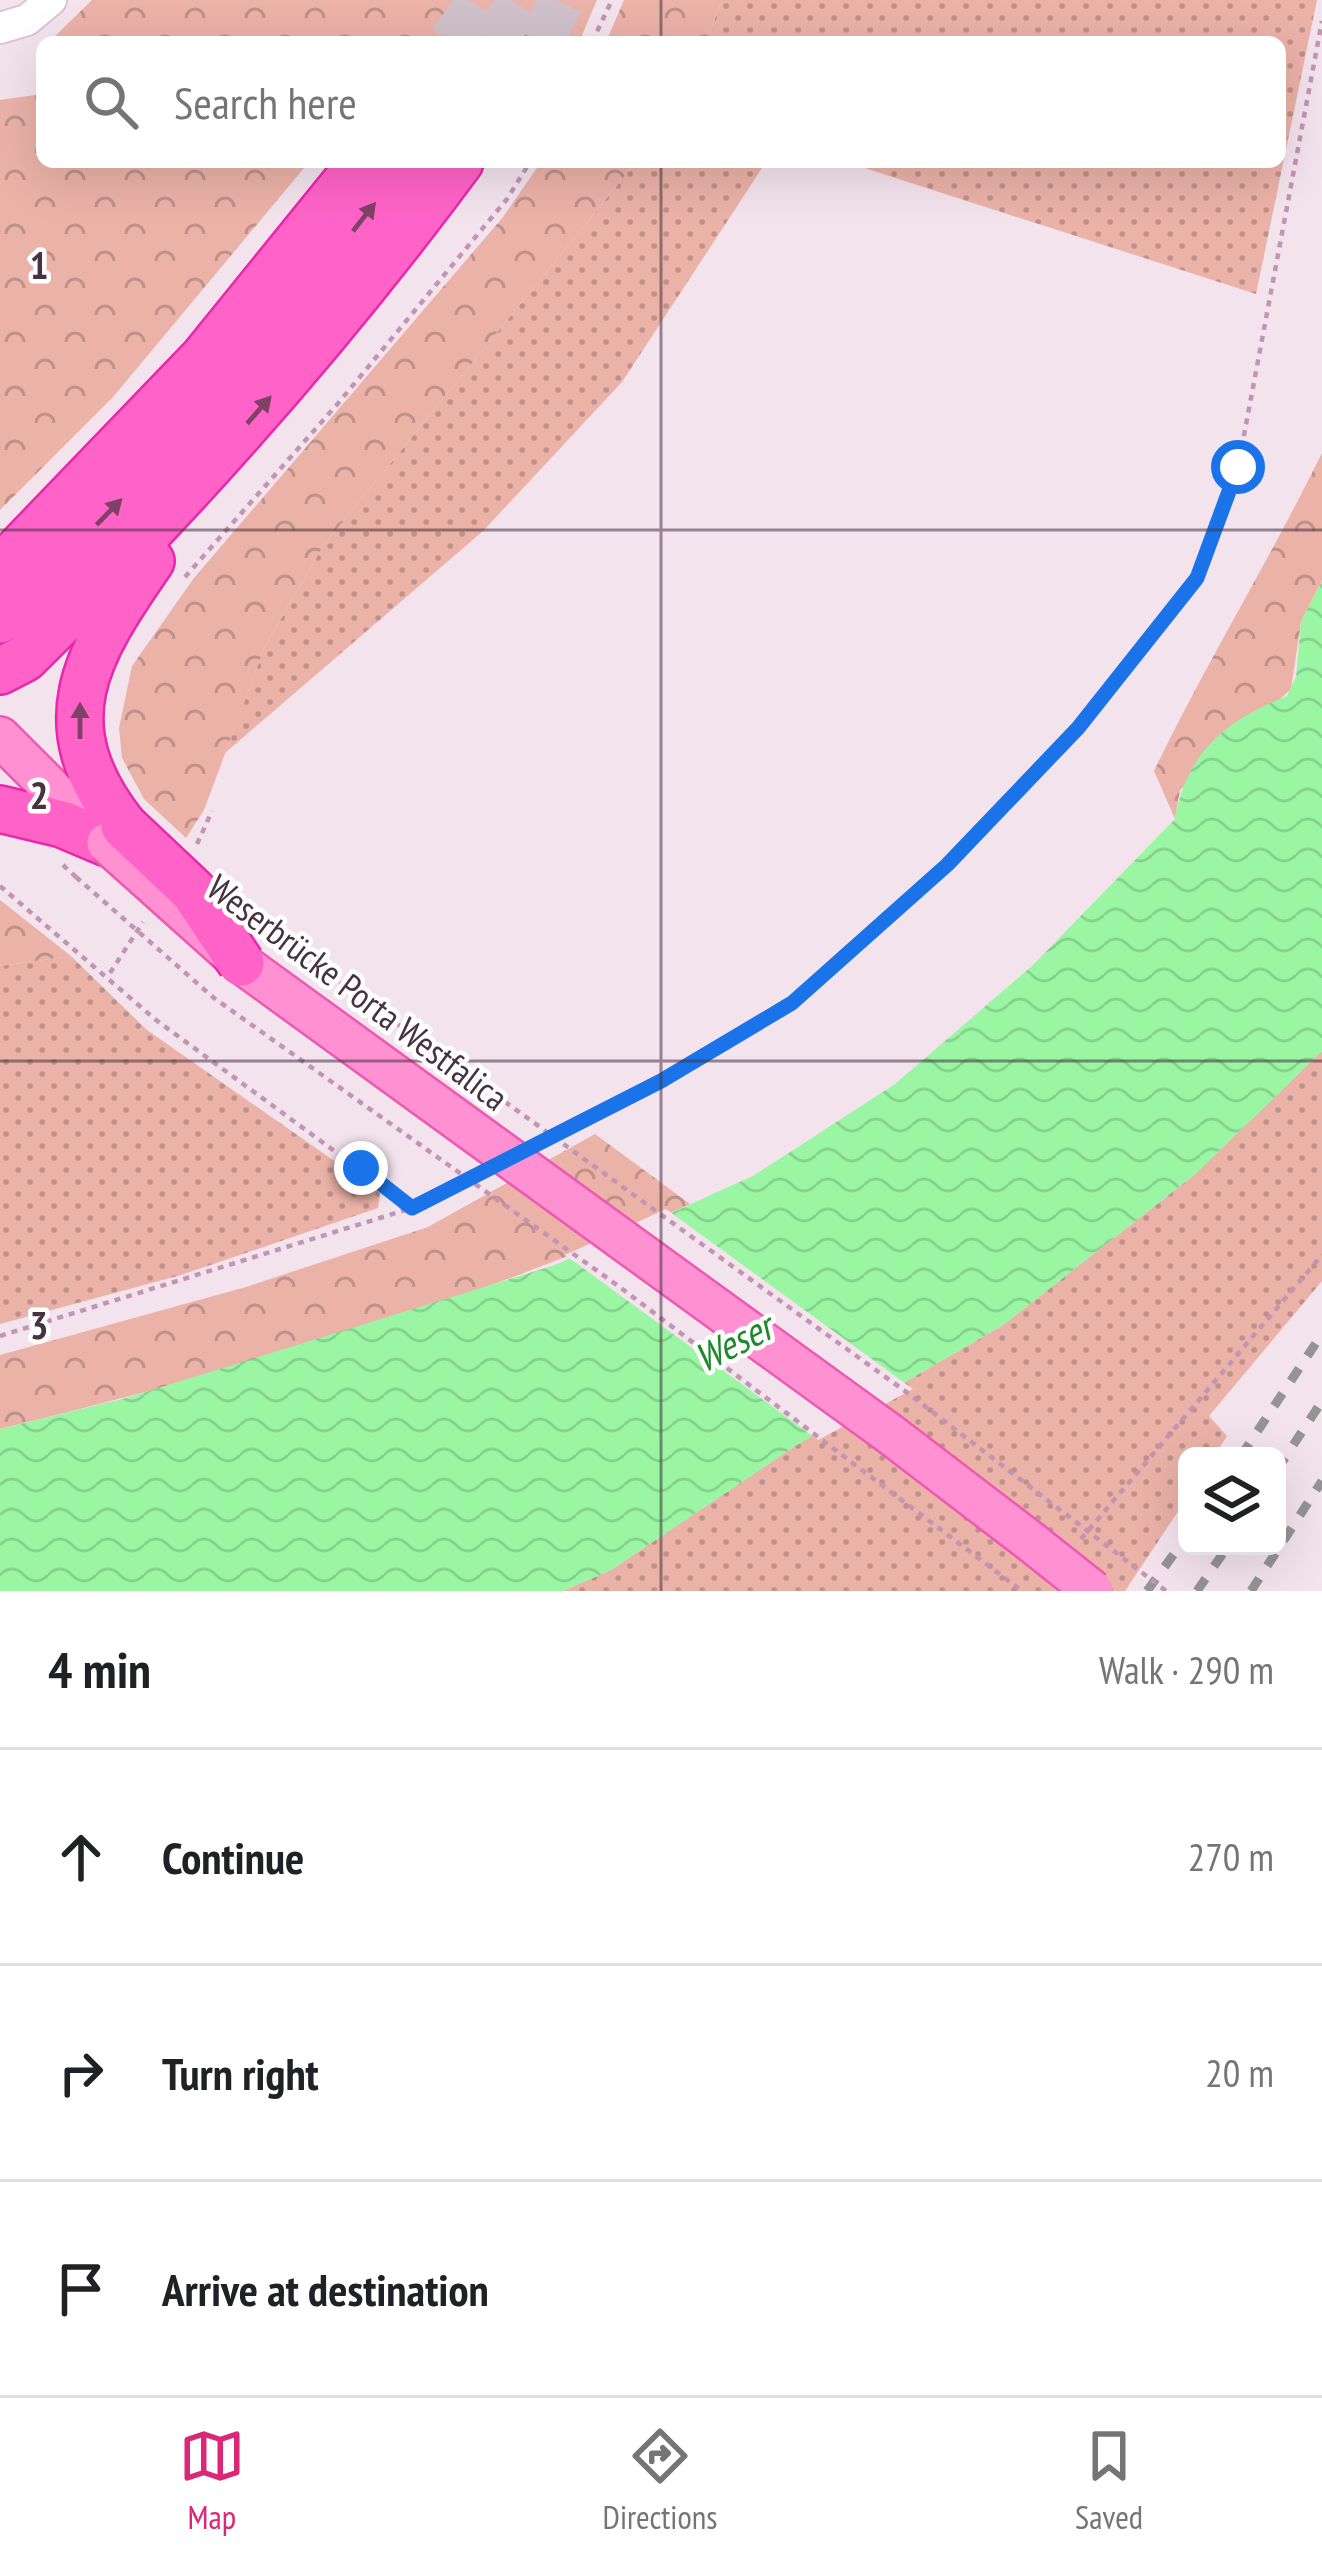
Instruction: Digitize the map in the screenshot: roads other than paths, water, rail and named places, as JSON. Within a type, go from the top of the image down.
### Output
[{"type":"highway","points":[[0,569],[204,357],[357,168]]},
{"type":"highway","points":[[0,620],[120,501],[295,306],[402,168]]},
{"type":"highway","points":[[0,671],[25,658],[183,499],[393,254],[456,168]]},
{"type":"highway","points":[[116,835],[84,759],[78,713],[83,679],[97,643],[155,556],[183,499]]},
{"type":"highway","points":[[0,809],[116,835],[193,891],[250,944]]},
{"type":"main road","points":[[0,737],[116,835]]},
{"type":"main road","name":"Weserbrücke Porta Westfalica","points":[[250,944],[650,1256],[1093,1591]]},
{"type":"street","points":[[0,28],[27,20],[50,0]]},
{"type":"water","name":"Weser","points":[[1322,580],[1322,1051],[1194,1175],[1003,1325],[795,1446],[611,1570],[563,1591],[0,1591],[0,1429],[126,1398],[555,1265],[753,1176],[895,1084],[1032,966],[1175,819],[1189,775],[1213,741],[1246,716],[1287,696],[1296,677],[1301,622]]},
{"type":"tunnel","points":[[455,36],[480,0]]},
{"type":"tunnel","points":[[497,36],[521,0]]},
{"type":"tunnel","points":[[543,36],[562,0]]},
{"type":"railway","points":[[1247,1447],[1322,1334]]},
{"type":"railway","points":[[1286,1456],[1322,1401]]},
{"type":"railway","points":[[1251,1591],[1322,1481]]},
{"type":"railway","points":[[1147,1591],[1178,1548]]},
{"type":"railway","points":[[1197,1591],[1222,1555]]}]
